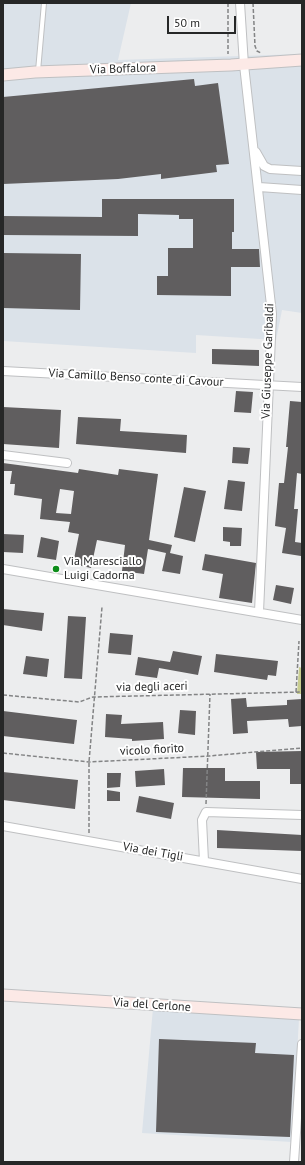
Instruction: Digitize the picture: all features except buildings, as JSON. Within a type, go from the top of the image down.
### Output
[{"type":"street","name":"Via Giuseppe Garibaldi","points":[[240,3],[244,64],[259,187],[272,314],[259,612]]},
{"type":"street","name":"Via Boffalora","points":[[3,75],[38,72],[220,66],[302,60]]},
{"type":"street","points":[[253,147],[264,166],[270,169],[302,171]]},
{"type":"street","points":[[259,187],[302,190]]},
{"type":"street","name":"Via Camillo Benso conte di Cavour","points":[[3,371],[302,387]]},
{"type":"street","points":[[3,455],[67,463]]},
{"type":"street","points":[[3,569],[302,620]]},
{"type":"street","points":[[204,861],[202,820],[206,812],[302,815]]},
{"type":"street","name":"Via dei Tigli","points":[[3,826],[302,879]]},
{"type":"street","name":"Via del Cerlone","points":[[3,995],[302,1014]]},
{"type":"street","points":[[294,1162],[302,1044]]},
{"type":"lane","points":[[38,72],[44,3]]},
{"type":"path","points":[[220,66],[221,57],[230,54],[228,3]]},
{"type":"path","points":[[253,3],[255,46],[257,51],[262,53],[262,62]]},
{"type":"path","points":[[89,841],[89,762],[93,697],[102,607]]},
{"type":"path","points":[[296,692],[299,641]]},
{"type":"path","name":"via degli aceri","points":[[3,696],[79,702],[93,697],[302,692]]},
{"type":"path","points":[[206,812],[210,694]]},
{"type":"path","name":"vicolo fiorito","points":[[3,753],[89,762],[209,756],[302,748]]},
{"type":"shaded area","points":[[3,3],[131,3],[118,60],[302,54],[302,313],[282,310],[276,340],[196,335],[196,353],[3,341]]},
{"type":"shaded area","points":[[153,1008],[299,1019],[292,1142],[142,1133]]},
{"type":"green space","points":[[299,667],[302,668],[302,694],[297,694]]},
{"type":"place","name":"Via Maresciallo Luigi Cadorna","points":[[56,569]]}]
